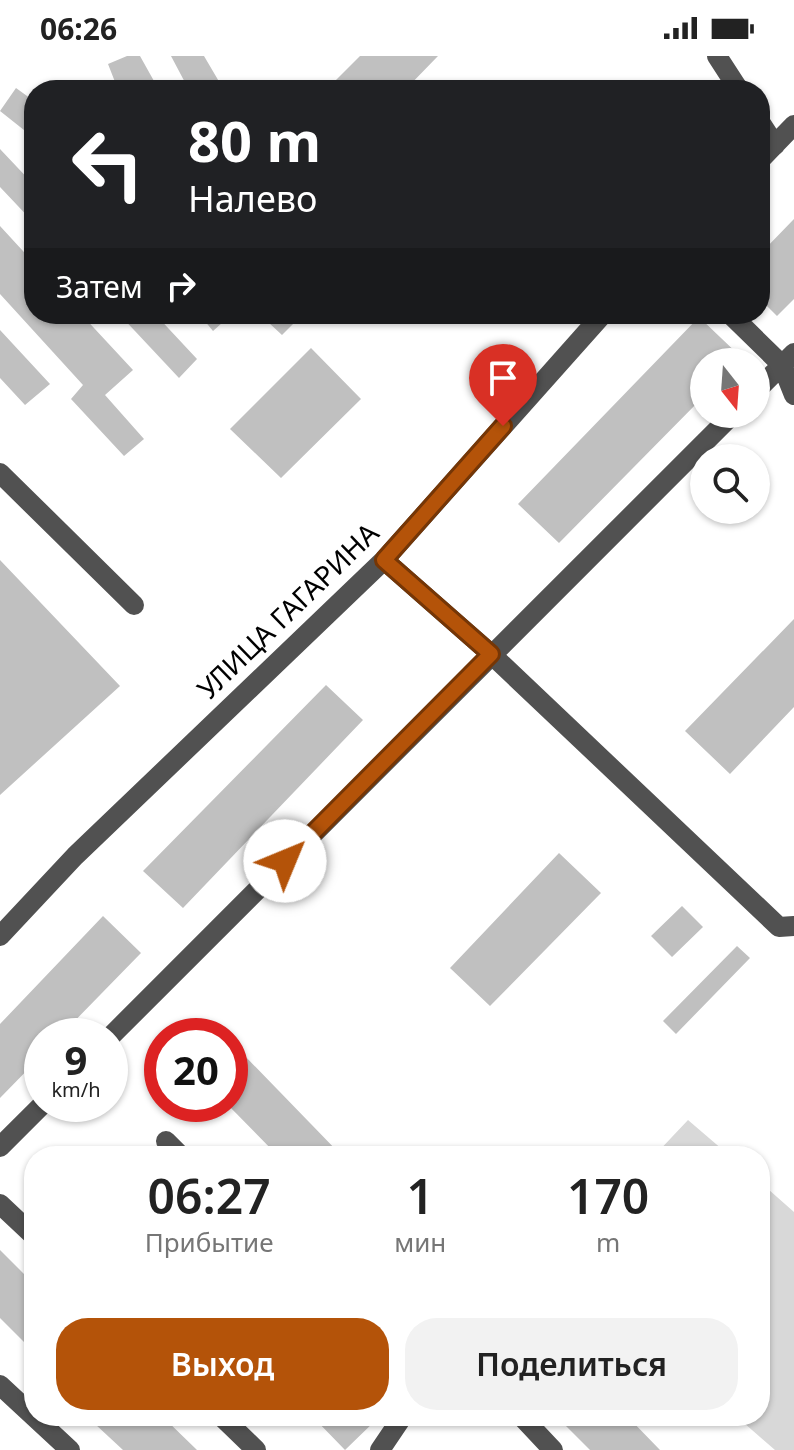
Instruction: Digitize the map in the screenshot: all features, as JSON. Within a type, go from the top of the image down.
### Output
[{"type":"street","points":[[717,56],[733,80]]},
{"type":"street","points":[[770,150],[794,125]]},
{"type":"street","points":[[770,137],[775,145]]},
{"type":"street","name":"УЛИЦА ГАГАРИНА","points":[[0,936],[75,856],[384,560],[594,324]]},
{"type":"street","points":[[743,324],[788,359],[794,395]]},
{"type":"street","points":[[770,377],[788,359]]},
{"type":"street","points":[[128,1019],[719,428]]},
{"type":"street","points":[[0,473],[134,605]]},
{"type":"street","points":[[384,560],[491,654],[779,927],[794,926]]},
{"type":"street","points":[[0,1147],[25,1122]]},
{"type":"street","points":[[166,1141],[171,1146]]},
{"type":"street","points":[[0,1204],[24,1227]]},
{"type":"street","points":[[0,1385],[24,1407]]},
{"type":"street","points":[[44,1426],[70,1450]]},
{"type":"street","points":[[231,1426],[256,1450]]},
{"type":"street","points":[[380,1450],[396,1426]]},
{"type":"street","points":[[530,1426],[553,1450]]},
{"type":"shaded area","points":[[688,1120],[718,1146],[663,1146]]},
{"type":"shaded area","points":[[770,1191],[794,1212],[794,1450],[775,1450],[747,1426],[770,1426]]},
{"type":"building","points":[[127,56],[140,56],[153,80],[114,80],[108,64]]},
{"type":"building","points":[[171,56],[204,56],[218,80],[184,80]]},
{"type":"building","points":[[360,56],[438,56],[415,80],[336,80]]},
{"type":"building","points":[[16,88],[24,94],[24,130],[0,111]]},
{"type":"building","points":[[0,149],[24,174],[24,212],[0,187]]},
{"type":"building","points":[[794,219],[794,299],[777,316],[770,309],[770,244]]},
{"type":"building","points":[[0,226],[24,252],[24,320],[0,294]]},
{"type":"building","points":[[27,324],[90,324],[133,370],[105,395],[144,439],[124,456],[71,399],[83,385]]},
{"type":"building","points":[[128,324],[164,324],[197,359],[179,378]]},
{"type":"building","points":[[207,324],[221,324],[213,331]]},
{"type":"building","points":[[270,324],[293,324],[282,335]]},
{"type":"building","points":[[692,324],[706,324],[732,348],[690,348],[690,410],[559,543],[518,504]]},
{"type":"building","points":[[0,330],[50,384],[25,405],[0,378]]},
{"type":"building","points":[[311,348],[361,399],[281,478],[230,429]]},
{"type":"building","points":[[0,560],[120,686],[0,795]]},
{"type":"building","points":[[794,619],[794,707],[730,774],[685,731]]},
{"type":"building","points":[[326,685],[363,720],[183,908],[143,871]]},
{"type":"building","points":[[559,853],[601,893],[490,1006],[450,968]]},
{"type":"building","points":[[682,906],[703,927],[672,957],[651,936]]},
{"type":"building","points":[[103,916],[141,953],[78,1018],[24,1018],[24,1073],[0,1098],[0,1024]]},
{"type":"building","points":[[737,946],[750,958],[676,1034],[663,1021]]},
{"type":"building","points":[[248,1059],[332,1146],[268,1146],[245,1122],[248,1122]]},
{"type":"building","points":[[0,1250],[24,1274],[24,1342],[0,1318]]},
{"type":"building","points":[[97,1426],[172,1426],[197,1450],[123,1450]]},
{"type":"building","points":[[322,1426],[370,1426],[345,1450]]},
{"type":"building","points":[[566,1426],[637,1426],[660,1450],[590,1450]]},
{"type":"route","points":[[285,861],[491,654],[384,560],[503,426]]}]
